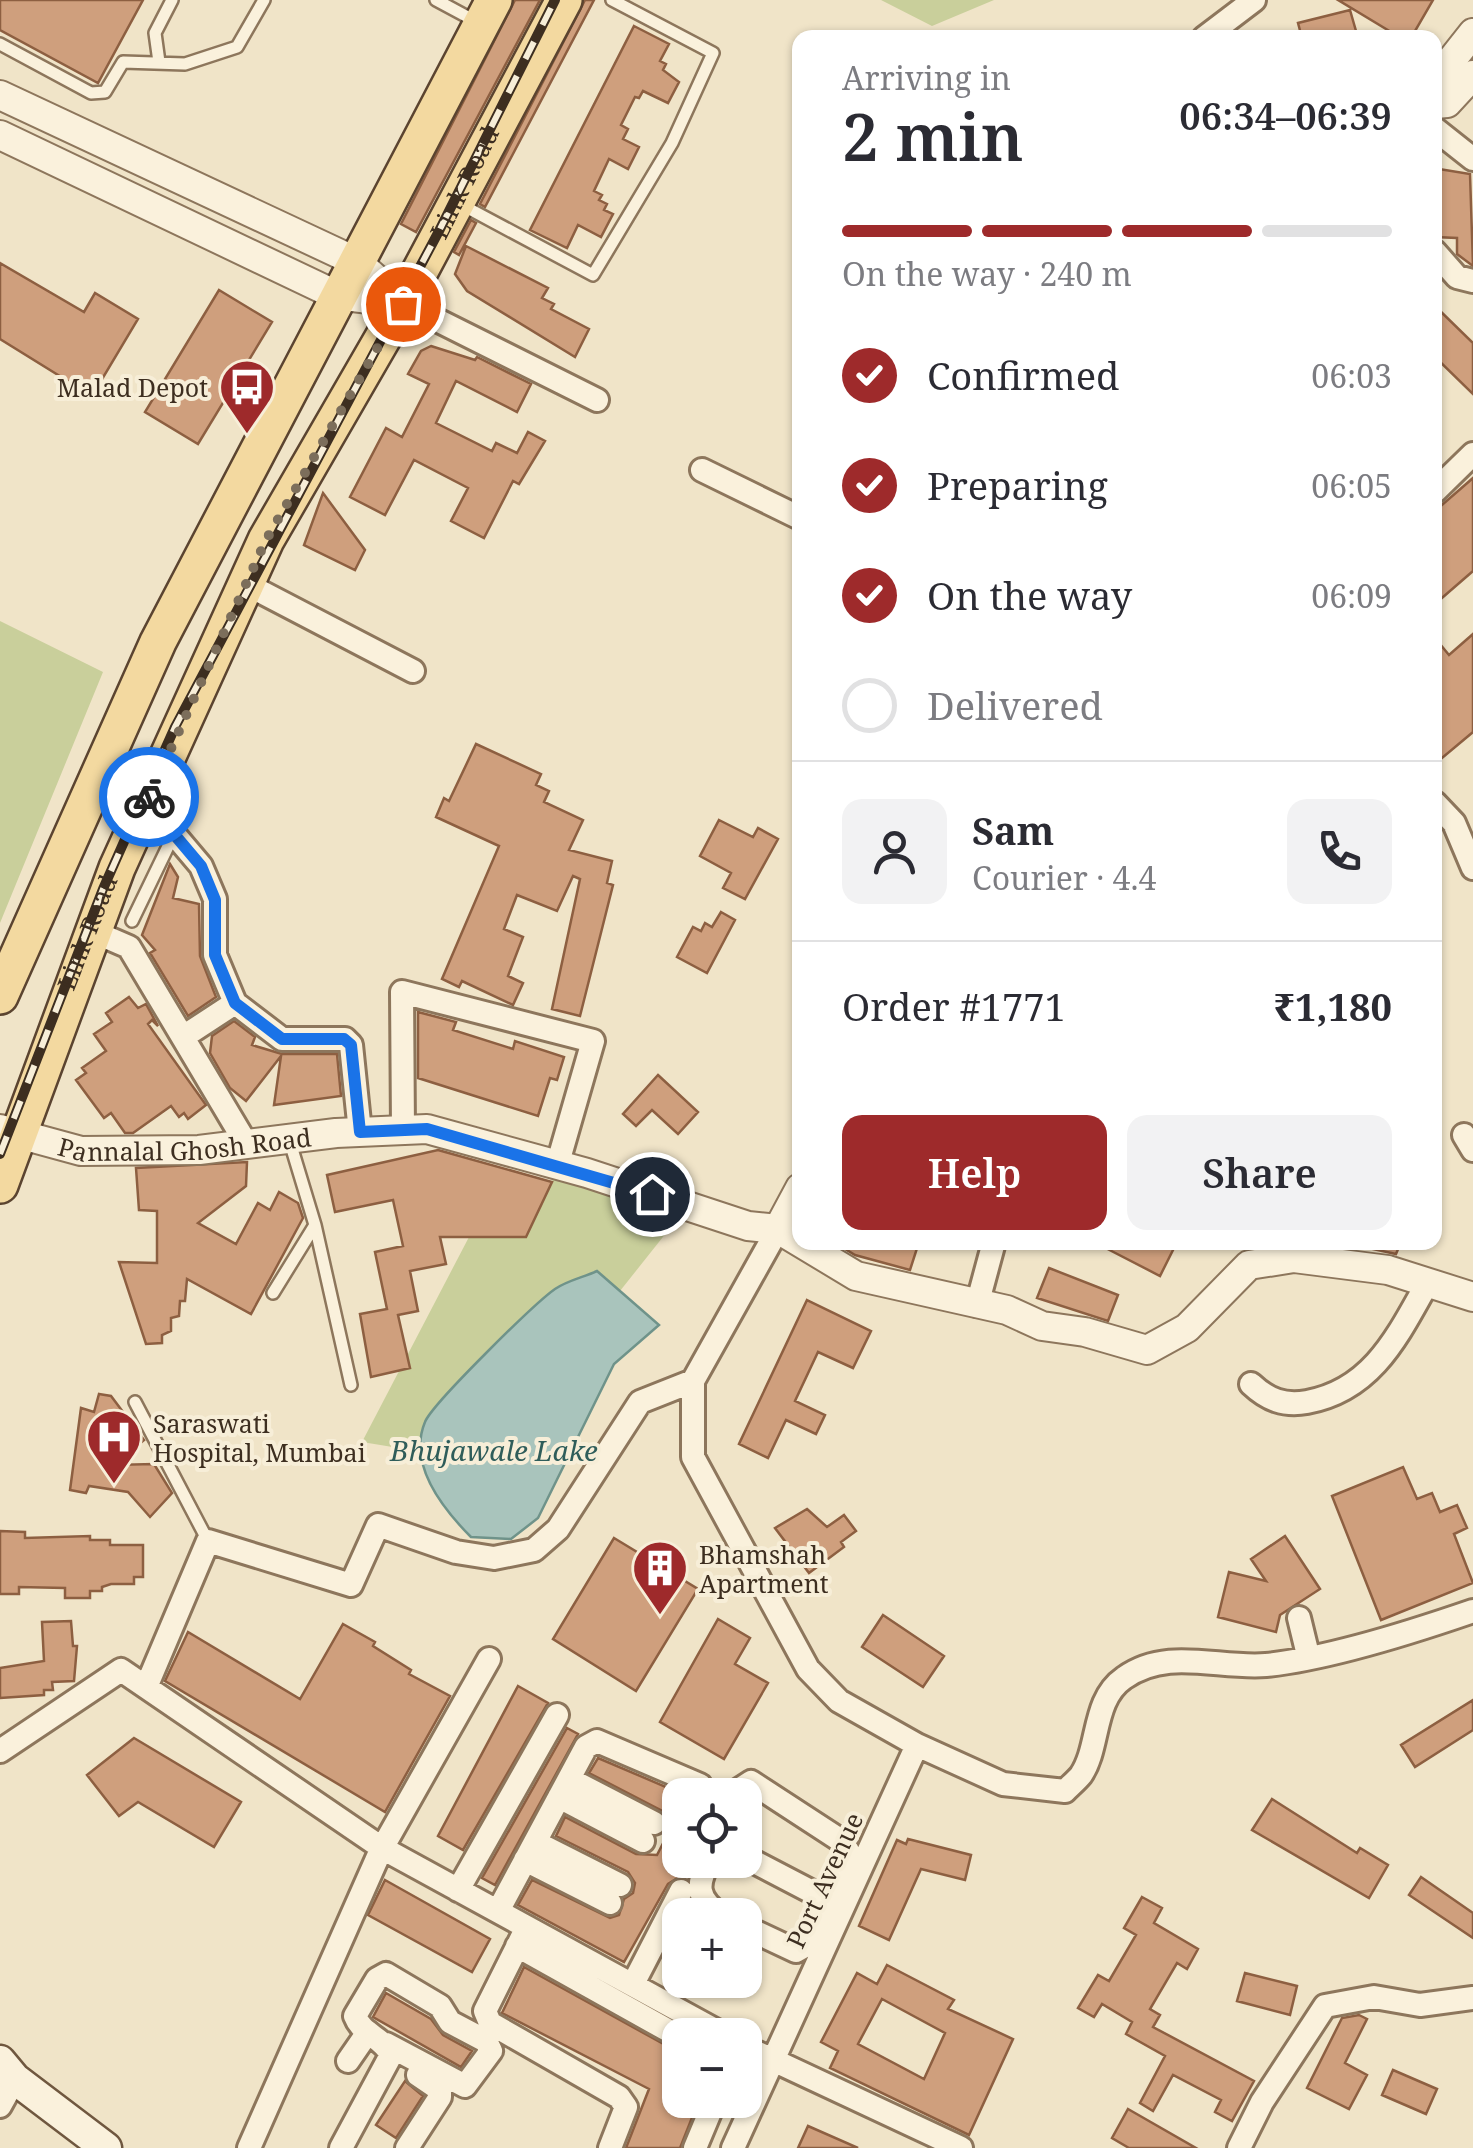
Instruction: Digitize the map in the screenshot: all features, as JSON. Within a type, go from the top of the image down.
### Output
[{"type":"main road","name":"Link Road","points":[[0,1186],[9,1132],[92,931],[124,896],[142,812],[266,540],[403,304],[564,0]]},
{"type":"main road","points":[[0,996],[158,642],[336,295],[488,12]]},
{"type":"main road","points":[[5,2082],[106,2148]]},
{"type":"street","points":[[1215,30],[1254,0]]},
{"type":"street","points":[[1442,73],[1472,38]]},
{"type":"street","points":[[1442,103],[1447,103],[1473,75]]},
{"type":"street","points":[[403,304],[336,295],[3,136],[11,101],[357,262],[403,304],[597,400]]},
{"type":"street","points":[[1442,134],[1473,159]]},
{"type":"street","points":[[1442,260],[1457,278],[1473,280]]},
{"type":"street","points":[[1442,484],[1473,454]]},
{"type":"street","points":[[702,470],[792,514]]},
{"type":"street","points":[[246,584],[413,672]]},
{"type":"street","points":[[1442,811],[1454,824],[1473,868]]},
{"type":"street","points":[[142,812],[174,834],[210,886],[215,900],[215,955],[235,1003],[282,1039],[344,1039],[351,1045],[360,1132]]},
{"type":"street","points":[[92,931],[129,947],[247,1145]]},
{"type":"street","points":[[402,1130],[402,992],[593,1040],[557,1166]]},
{"type":"street","points":[[183,1037],[235,1003]]},
{"type":"street","name":"Pannalal Ghosh Road","points":[[9,1132],[81,1151],[247,1145],[427,1129],[748,1226],[778,1230],[792,1238]]},
{"type":"street","points":[[792,1203],[693,1382],[693,1457],[808,1669],[840,1701],[917,1745],[1002,1784],[1065,1791],[1083,1773],[1093,1731],[1107,1698],[1123,1678],[1175,1659],[1265,1665],[1419,1629],[1473,1611]]},
{"type":"street","name":"Pannalal Ghosh Road","points":[[812,1250],[856,1276],[1146,1350],[1187,1328],[1253,1254]]},
{"type":"street","points":[[977,1305],[992,1250]]},
{"type":"street","points":[[1253,1254],[1388,1270],[1473,1297]]},
{"type":"street","points":[[1252,1384],[1266,1398],[1292,1404],[1325,1398],[1352,1385],[1389,1349],[1428,1282]]},
{"type":"street","points":[[147,1685],[208,1541],[351,1585],[378,1525],[456,1552],[494,1558],[534,1550],[558,1529],[640,1402],[693,1382]]},
{"type":"street","points":[[1299,1618],[1308,1655]]},
{"type":"street","points":[[249,2148],[382,1848],[489,1659]]},
{"type":"street","points":[[0,1751],[121,1670],[382,1848],[498,1911],[522,1937],[662,2026]]},
{"type":"street","points":[[458,1890],[557,1715]]},
{"type":"street","points":[[498,1911],[586,1746],[596,1741],[683,1778]]},
{"type":"street","name":"Port Avenue","points":[[762,2082],[833,1903],[917,1745]]},
{"type":"street","points":[[564,1788],[648,1832]]},
{"type":"street","points":[[762,1790],[840,1840],[848,1850],[833,1903],[803,1947],[796,1951],[762,1935]]},
{"type":"street","points":[[530,1851],[615,1894]]},
{"type":"street","points":[[762,1866],[833,1903]]},
{"type":"street","points":[[634,1984],[681,1890]]},
{"type":"street","points":[[522,1937],[634,1984],[694,2018]]},
{"type":"street","points":[[522,1937],[485,2011],[490,2023],[619,2097],[626,2107],[610,2148]]},
{"type":"street","points":[[382,2044],[466,2086],[491,2051],[486,2041],[450,2022],[440,2006],[386,1974],[377,1979],[355,2016],[382,2044],[440,2090],[407,2148]]},
{"type":"street","points":[[1239,2148],[1262,2102],[1325,2006],[1374,1997],[1420,2005],[1473,1998]]},
{"type":"street","points":[[348,2061],[382,2044]]},
{"type":"street","points":[[348,2146],[382,2044]]},
{"type":"street","points":[[762,2056],[900,2116],[961,2148]]},
{"type":"street","points":[[695,2148],[708,2118]]},
{"type":"street","name":"Port Avenue","points":[[734,2148],[746,2118]]},
{"type":"lane","points":[[160,62],[155,33],[172,0]]},
{"type":"lane","points":[[0,44],[91,93],[105,92],[123,62],[185,64],[237,47],[264,0]]},
{"type":"lane","points":[[436,0],[488,12]]},
{"type":"lane","points":[[457,202],[594,275],[672,143],[713,53],[612,0]]},
{"type":"lane","points":[[132,921],[124,896],[174,834]]},
{"type":"lane","points":[[289,1139],[316,1225],[351,1385]]},
{"type":"lane","points":[[274,1293],[316,1225]]},
{"type":"lane","points":[[135,1402],[208,1541]]},
{"type":"green space","points":[[881,0],[994,0],[932,26]]},
{"type":"green space","points":[[0,621],[103,672],[0,923]]},
{"type":"green space","points":[[556,1173],[682,1213],[620,1291],[597,1272],[556,1288],[472,1368],[425,1422],[423,1452],[362,1442],[469,1237],[526,1237]]},
{"type":"water","name":"Bhujawale Lake","points":[[597,1271],[659,1325],[614,1364],[538,1518],[511,1539],[471,1537],[431,1486],[421,1454],[425,1422],[464,1376],[544,1298],[564,1284]]},
{"type":"building","points":[[0,0],[143,0],[98,83],[0,30]]},
{"type":"building","points":[[515,0],[540,0],[416,232],[401,224]]},
{"type":"building","points":[[585,0],[594,0],[485,207],[480,204]]},
{"type":"building","points":[[1338,0],[1433,0],[1416,30],[1388,30]]},
{"type":"building","points":[[1350,10],[1356,30],[1300,30],[1298,23]]},
{"type":"building","points":[[634,26],[669,44],[660,61],[666,64],[663,70],[679,82],[668,103],[643,91],[639,98],[635,97],[621,125],[628,129],[623,139],[639,147],[628,169],[609,159],[594,191],[607,204],[604,210],[613,214],[601,237],[578,225],[567,248],[530,230]]},
{"type":"building","points":[[1442,169],[1470,174],[1473,266],[1457,254],[1457,238],[1442,237]]},
{"type":"building","points":[[471,220],[476,223],[459,255],[454,252]]},
{"type":"building","points":[[466,246],[548,288],[542,298],[554,304],[551,309],[589,329],[575,357],[467,291],[455,274]]},
{"type":"building","points":[[0,263],[84,312],[95,293],[138,319],[92,396],[0,339]]},
{"type":"building","points":[[219,290],[272,322],[198,444],[145,412]]},
{"type":"building","points":[[1442,313],[1473,343],[1473,394],[1442,364]]},
{"type":"building","points":[[431,346],[475,360],[477,357],[531,384],[517,412],[456,381],[436,423],[492,451],[496,443],[517,453],[528,432],[545,441],[519,484],[513,481],[484,538],[451,521],[468,488],[414,460],[385,515],[350,497],[386,428],[402,437],[429,384],[408,374],[421,351]]},
{"type":"building","points":[[1473,478],[1473,571],[1442,598],[1442,505]]},
{"type":"building","points":[[323,493],[365,550],[355,570],[304,545]]},
{"type":"building","points":[[1473,634],[1473,732],[1442,758],[1442,646],[1449,655]]},
{"type":"building","points":[[476,744],[541,774],[536,785],[549,791],[544,802],[583,820],[569,850],[612,861],[607,883],[613,885],[580,1016],[552,1009],[580,879],[573,876],[557,911],[517,895],[504,929],[523,937],[508,976],[523,983],[513,1005],[462,981],[459,987],[442,979],[499,846],[436,817],[444,798],[449,801]]},
{"type":"building","points":[[719,820],[753,837],[758,828],[778,839],[745,899],[723,888],[731,873],[700,856]]},
{"type":"building","points":[[170,864],[178,877],[173,898],[199,904],[200,956],[216,997],[188,1016],[150,953],[155,950],[142,935]]},
{"type":"building","points":[[721,912],[735,920],[707,973],[677,957],[693,927],[701,931],[705,923],[712,927]]},
{"type":"building","points":[[129,997],[138,1008],[146,1004],[158,1026],[152,1020],[148,1024],[206,1105],[188,1119],[184,1113],[179,1117],[171,1106],[133,1133],[125,1133],[111,1113],[104,1118],[76,1080],[86,1073],[82,1068],[106,1051],[94,1034],[112,1022],[106,1013]]},
{"type":"building","points":[[418,1012],[456,1022],[453,1030],[513,1049],[515,1041],[564,1057],[557,1080],[550,1078],[538,1116],[418,1078]]},
{"type":"building","points":[[234,1021],[255,1037],[252,1045],[282,1054],[337,1054],[341,1096],[274,1105],[281,1056],[246,1101],[230,1088],[210,1053],[212,1036]]},
{"type":"building","points":[[658,1075],[698,1112],[678,1134],[652,1110],[636,1126],[623,1114]]},
{"type":"building","points":[[438,1150],[552,1182],[526,1237],[440,1237],[446,1264],[410,1271],[418,1311],[398,1315],[410,1368],[371,1377],[360,1314],[387,1309],[375,1252],[403,1246],[393,1200],[335,1212],[327,1175]]},
{"type":"building","points":[[247,1162],[246,1186],[198,1223],[236,1244],[258,1203],[270,1210],[279,1192],[298,1203],[303,1218],[251,1314],[187,1279],[185,1301],[180,1301],[179,1316],[171,1318],[171,1331],[162,1335],[162,1343],[146,1344],[119,1262],[157,1263],[157,1211],[139,1210],[136,1168]]},
{"type":"building","points":[[847,1250],[916,1250],[910,1270]]},
{"type":"building","points":[[1110,1250],[1173,1250],[1160,1276]]},
{"type":"building","points":[[1049,1268],[1118,1295],[1108,1321],[1037,1298]]},
{"type":"building","points":[[807,1300],[871,1331],[853,1368],[818,1352],[795,1401],[825,1415],[816,1434],[786,1420],[768,1458],[739,1444]]},
{"type":"building","points":[[99,1394],[111,1396],[144,1440],[114,1465],[154,1464],[172,1493],[150,1517],[128,1492],[89,1486],[86,1493],[70,1490],[81,1408],[94,1412]]},
{"type":"building","points":[[1403,1467],[1417,1499],[1432,1493],[1440,1512],[1457,1505],[1467,1528],[1454,1534],[1473,1583],[1381,1620],[1332,1496]]},
{"type":"building","points":[[807,1509],[827,1527],[844,1515],[856,1531],[841,1542],[844,1547],[809,1573],[775,1528]]},
{"type":"building","points":[[0,1531],[25,1532],[25,1538],[90,1536],[90,1540],[110,1540],[110,1545],[143,1545],[143,1577],[134,1577],[134,1584],[111,1584],[102,1587],[102,1591],[90,1591],[90,1598],[65,1598],[65,1588],[19,1587],[19,1594],[0,1594]]},
{"type":"building","points":[[1285,1536],[1320,1589],[1280,1615],[1276,1632],[1218,1617],[1229,1572],[1266,1581],[1251,1559]]},
{"type":"building","name":"Bhamshah Apartment","points":[[614,1538],[698,1589],[636,1691],[553,1639]]},
{"type":"building","points":[[883,1615],[944,1656],[923,1687],[862,1647]]},
{"type":"building","points":[[718,1619],[750,1638],[735,1664],[768,1683],[724,1759],[660,1722]]},
{"type":"building","points":[[71,1621],[73,1646],[77,1646],[74,1681],[52,1682],[53,1690],[44,1690],[44,1695],[0,1698],[0,1668],[44,1661],[42,1622]]},
{"type":"building","points":[[343,1624],[375,1642],[373,1646],[411,1670],[409,1674],[450,1696],[385,1812],[165,1681],[188,1632],[300,1699]]},
{"type":"building","points":[[518,1686],[548,1703],[463,1850],[438,1836]]},
{"type":"building","points":[[1473,1700],[1473,1730],[1415,1767],[1401,1745]]},
{"type":"building","points":[[567,1728],[578,1734],[495,1885],[482,1878]]},
{"type":"building","points":[[134,1738],[241,1802],[214,1847],[138,1802],[119,1816],[87,1775]]},
{"type":"building","points":[[598,1758],[662,1785],[662,1811],[589,1773]]},
{"type":"building","points":[[1272,1799],[1357,1853],[1360,1848],[1388,1865],[1369,1898],[1252,1830]]},
{"type":"building","points":[[565,1817],[636,1854],[657,1855],[662,1845],[662,1878],[678,1878],[668,1884],[624,1962],[518,1905],[532,1880],[610,1918],[619,1915],[624,1899],[633,1893],[635,1883],[628,1872],[556,1836]]},
{"type":"building","points":[[908,1839],[971,1855],[965,1880],[921,1869],[889,1940],[859,1926],[897,1840],[906,1844]]},
{"type":"building","points":[[1421,1877],[1473,1913],[1473,1938],[1409,1895]]},
{"type":"building","points":[[385,1880],[490,1939],[472,1972],[368,1915]]},
{"type":"building","points":[[1142,1897],[1162,1908],[1154,1923],[1198,1949],[1187,1969],[1177,1963],[1150,2009],[1160,2015],[1153,2027],[1254,2081],[1232,2121],[1215,2112],[1221,2100],[1173,2075],[1153,2111],[1140,2103],[1165,2056],[1126,2034],[1132,2022],[1102,2004],[1094,2017],[1078,2008],[1098,1975],[1109,1981],[1136,1935],[1124,1928]]},
{"type":"building","points":[[887,1965],[954,2000],[948,2009],[1013,2039],[969,2135],[830,2068],[838,2051],[821,2042],[857,1973],[877,1984]],"holes":[[[882,1999],[945,2033],[924,2079],[858,2044]]]},
{"type":"building","points":[[524,1967],[662,2043],[662,2118],[692,2118],[680,2148],[626,2148],[649,2089],[502,2013]]},
{"type":"building","points":[[1245,1973],[1297,1986],[1290,2015],[1237,2001]]},
{"type":"building","points":[[386,1993],[431,2019],[443,2035],[472,2051],[461,2067],[373,2017]]},
{"type":"building","points":[[1359,2015],[1367,2019],[1345,2063],[1367,2075],[1349,2109],[1307,2088],[1342,2018]]},
{"type":"building","points":[[1393,2070],[1437,2089],[1426,2114],[1382,2095]]},
{"type":"building","points":[[405,2081],[423,2096],[396,2138],[376,2125]]},
{"type":"building","points":[[1128,2109],[1196,2148],[1129,2148],[1112,2138]]},
{"type":"building","points":[[808,2126],[858,2148],[798,2148]]},
{"type":"railway","points":[[0,1154],[103,889],[175,727],[439,231],[555,0]]},
{"type":"way so far","points":[[149,797],[266,540],[403,304]]},
{"type":"place","name":"Malad Depot","points":[[247,436]]},
{"type":"place","name":"Saraswati Hospital, Mumbai","points":[[114,1486]]},
{"type":"place","name":"Bhamshah Apartment","points":[[660,1617]]},
{"type":"route","points":[[149,797],[142,812],[184,843],[210,886],[215,900],[215,955],[235,1003],[282,1039],[344,1039],[351,1045],[360,1132],[427,1129],[652,1194]]}]
